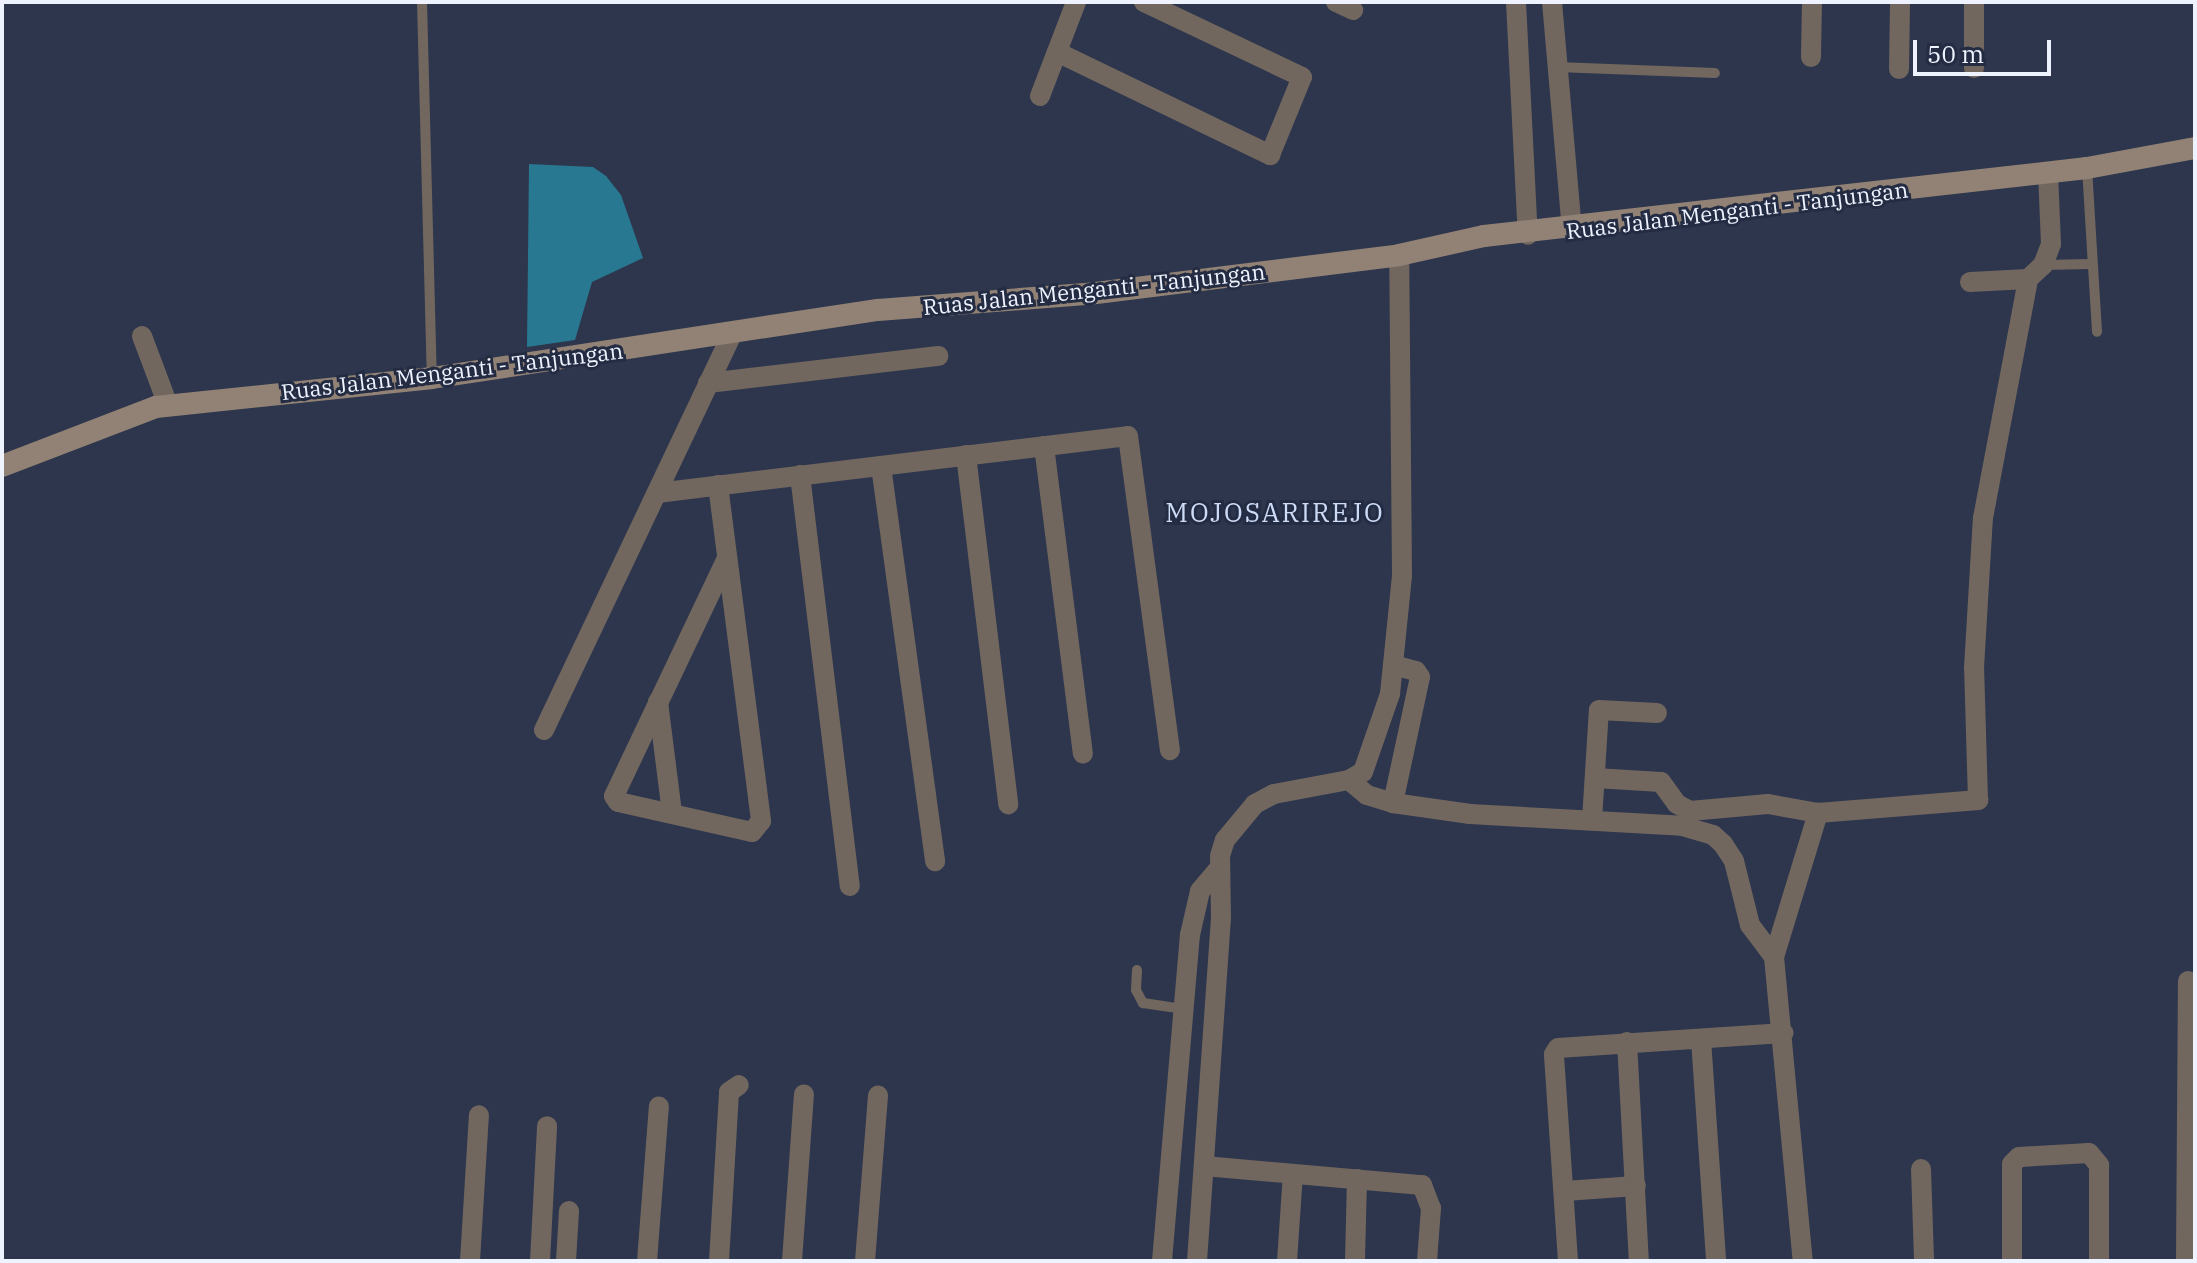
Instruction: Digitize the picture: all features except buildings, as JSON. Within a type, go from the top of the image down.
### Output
[{"type":"main road","name":"Ruas Jalan Menganti - Tanjungan","points":[[2,466],[96,427],[168,405],[432,378],[878,310],[1088,294],[1399,255],[1484,236],[1528,235],[2048,173],[2195,148]]},
{"type":"street","points":[[1040,96],[1076,2]]},
{"type":"street","points":[[1057,52],[1270,155],[1302,77],[1144,2]]},
{"type":"street","points":[[1516,2],[1528,235]]},
{"type":"street","points":[[1552,2],[1572,229]]},
{"type":"street","points":[[1811,57],[1812,2]]},
{"type":"street","points":[[1899,69],[1900,2]]},
{"type":"street","points":[[1974,2],[1974,68]]},
{"type":"street","points":[[1970,282],[2028,279],[2051,264],[2048,173]]},
{"type":"street","points":[[1162,1261],[1183,1009],[1200,891],[1217,871],[1225,840],[1255,804],[1274,794],[1349,780],[1363,772],[1374,749],[1393,665],[1402,576],[1399,255]]},
{"type":"street","points":[[1595,778],[1661,782],[1677,804],[1690,811],[1768,804],[1818,813],[1978,800],[1974,668],[1983,518],[2028,279]]},
{"type":"street","points":[[544,730],[733,332]]},
{"type":"street","points":[[142,336],[168,405]]},
{"type":"street","points":[[708,383],[938,356]]},
{"type":"street","points":[[657,493],[1128,436],[1170,750]]},
{"type":"street","points":[[1044,446],[1083,754]]},
{"type":"street","points":[[966,455],[1008,804]]},
{"type":"street","points":[[881,466],[935,861]]},
{"type":"street","points":[[800,475],[850,886]]},
{"type":"street","points":[[718,485],[761,825],[744,831],[618,802],[614,796],[726,560]]},
{"type":"street","points":[[1393,665],[1416,671],[1420,677],[1393,803]]},
{"type":"street","points":[[658,702],[672,813]]},
{"type":"street","points":[[1592,820],[1599,710],[1657,713]]},
{"type":"street","points":[[1349,780],[1367,795],[1393,803],[1470,814],[1682,826],[1713,835],[1734,861],[1750,925],[1774,957]]},
{"type":"street","points":[[1713,835],[1721,808]]},
{"type":"street","points":[[1803,1261],[1784,1033],[1774,957],[1818,813]]},
{"type":"street","points":[[1197,1261],[1222,894],[1217,871]]},
{"type":"street","points":[[2186,1261],[2188,981]]},
{"type":"street","points":[[1568,1261],[1554,1054],[1564,1045],[1784,1033]]},
{"type":"street","points":[[1701,1039],[1716,1261]]},
{"type":"street","points":[[1627,1042],[1639,1261]]},
{"type":"street","points":[[719,1261],[729,1092],[739,1085]]},
{"type":"street","points":[[792,1261],[804,1094]]},
{"type":"street","points":[[865,1261],[878,1096]]},
{"type":"street","points":[[647,1261],[659,1106]]},
{"type":"street","points":[[470,1261],[479,1115]]},
{"type":"street","points":[[540,1261],[547,1126]]},
{"type":"street","points":[[2012,1261],[2012,1164],[2019,1157],[2089,1153],[2099,1165],[2099,1261]]},
{"type":"street","points":[[1921,1169],[1924,1261]]},
{"type":"street","points":[[1169,1185],[1203,1177],[1293,1174],[1422,1185],[1431,1208],[1427,1261]]},
{"type":"street","points":[[1287,1261],[1293,1174]]},
{"type":"street","points":[[1355,1261],[1357,1179]]},
{"type":"street","points":[[1565,1191],[1636,1186]]},
{"type":"street","points":[[566,1261],[569,1211]]},
{"type":"lane","points":[[422,2],[432,378]]},
{"type":"lane","points":[[1557,67],[1715,73]]},
{"type":"lane","points":[[2087,168],[2086,264],[2097,332]]},
{"type":"lane","points":[[2051,264],[2086,264]]},
{"type":"lane","points":[[1137,970],[1136,990],[1143,1003],[1183,1009]]},
{"type":"water","points":[[529,164],[593,167],[606,176],[621,195],[643,258],[592,282],[575,340],[527,347]]},
{"type":"district","name":"MOJOSARIREJO","points":[[1275,513]]}]
